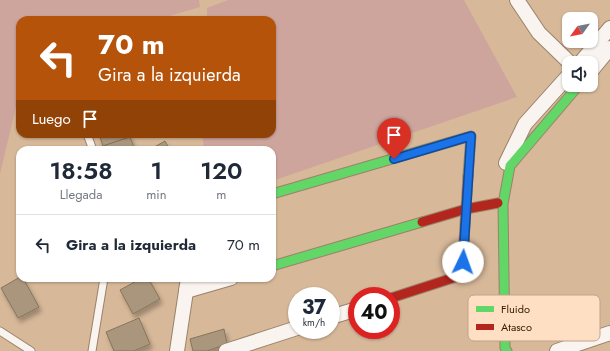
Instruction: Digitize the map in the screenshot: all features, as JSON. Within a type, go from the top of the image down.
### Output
[{"type":"street","points":[[517,0],[539,33],[563,56]]},
{"type":"street","points":[[586,56],[610,28]]},
{"type":"street","points":[[598,63],[610,48]]},
{"type":"street","points":[[497,295],[496,240],[498,203],[505,165],[525,124],[562,83]]},
{"type":"street","points":[[504,295],[503,204],[510,166],[573,92]]},
{"type":"street","points":[[276,193],[471,136],[462,275],[400,295]]},
{"type":"street","points":[[276,265],[466,209],[498,203]]},
{"type":"street","points":[[177,351],[187,285],[205,282]]},
{"type":"street","points":[[226,351],[288,331]]},
{"type":"street","points":[[600,336],[610,333]]},
{"type":"street","points":[[499,341],[500,351]]},
{"type":"street","points":[[505,341],[505,348],[507,351]]},
{"type":"street","points":[[557,351],[586,341]]},
{"type":"lane","points":[[92,351],[103,282]]},
{"type":"lane","points":[[0,331],[31,351]]},
{"type":"shaded area","points":[[0,0],[199,0],[200,7],[170,16],[16,16],[16,107],[0,174]]},
{"type":"shaded area","points":[[228,0],[464,0],[517,97],[276,180],[276,146],[204,146],[202,138],[276,138],[276,16],[207,16],[207,8]]},
{"type":"building","points":[[100,138],[127,138],[103,146]]},
{"type":"building","points":[[130,138],[133,146],[103,146]]},
{"type":"building","points":[[165,141],[168,146],[156,146]]},
{"type":"building","points":[[16,279],[16,282],[25,282],[39,307],[18,318],[1,288]]},
{"type":"building","points":[[135,282],[150,282],[160,299],[133,314],[120,290]]},
{"type":"building","points":[[139,318],[150,344],[134,351],[114,351],[106,332]]},
{"type":"building","points":[[224,329],[227,344],[207,351],[193,351],[190,339]]},
{"type":"traffic: fast","points":[[504,295],[503,204],[510,166],[573,92]]},
{"type":"traffic: fast","points":[[276,193],[471,136],[468,176]]},
{"type":"traffic: fast","points":[[276,265],[422,222]]},
{"type":"traffic: fast","points":[[505,341],[505,348],[507,351]]},
{"type":"traffic: jam","points":[[400,295],[462,275],[468,176]]},
{"type":"traffic: jam","points":[[422,222],[466,209],[498,203]]},
{"type":"route","points":[[394,159],[471,136],[463,262]]}]
